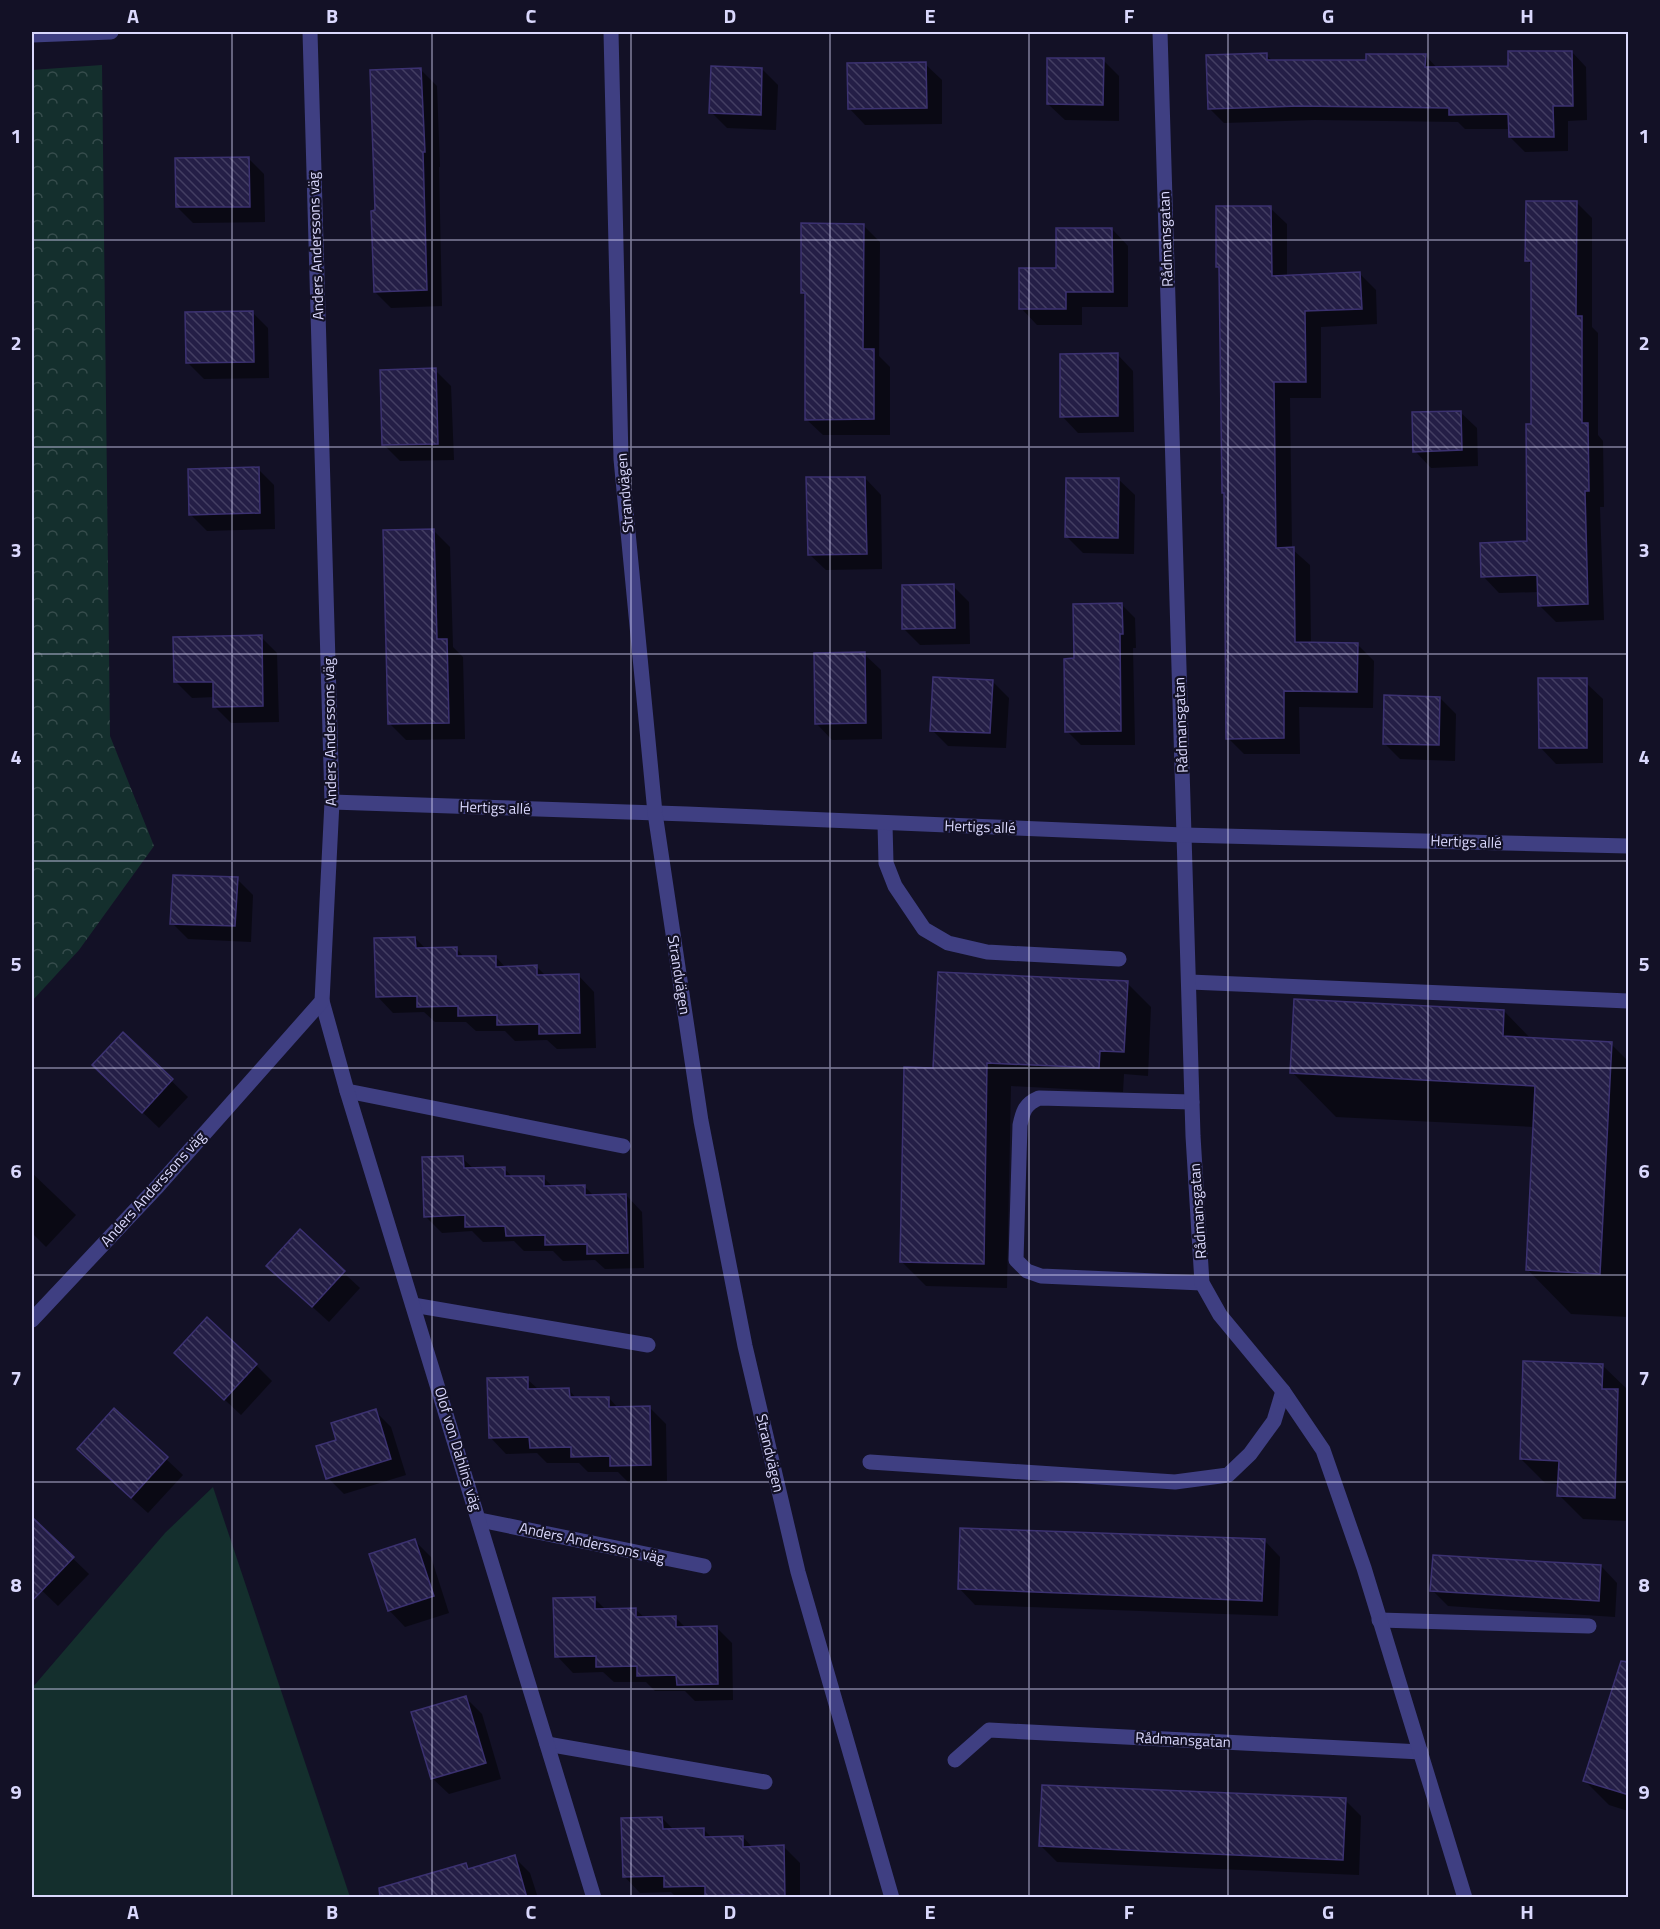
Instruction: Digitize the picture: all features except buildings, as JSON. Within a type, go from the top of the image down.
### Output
[{"type":"street","points":[[32,35],[111,32]]},
{"type":"street","name":"Anders Anderssons väg","points":[[32,1320],[158,1186],[322,1001],[332,802],[310,32]]},
{"type":"street","name":"Strandvägen","points":[[610,32],[621,459],[655,813],[701,1121],[745,1346],[798,1572],[892,1898]]},
{"type":"street","name":"Rådmansgatan","points":[[1160,32],[1192,1102],[1202,1283],[1220,1316],[1283,1391],[1323,1449],[1364,1568],[1465,1898]]},
{"type":"street","name":"Hertigs allé","points":[[332,802],[1184,835],[1629,846]]},
{"type":"street","points":[[885,824],[886,863],[895,886],[924,929],[948,943],[987,952],[1119,959]]},
{"type":"street","points":[[1190,982],[1629,1001]]},
{"type":"street","name":"Olof von Dahlins väg","points":[[322,1001],[347,1091],[594,1898]]},
{"type":"street","points":[[347,1091],[623,1146]]},
{"type":"street","points":[[1192,1102],[1039,1098],[1027,1104],[1022,1112],[1020,1125],[1016,1260],[1028,1271],[1041,1276],[1202,1283]]},
{"type":"street","points":[[413,1305],[648,1345]]},
{"type":"street","points":[[870,1462],[1175,1482],[1228,1474],[1250,1454],[1274,1421],[1283,1391]]},
{"type":"street","name":"Anders Anderssons väg","points":[[480,1521],[704,1566]]},
{"type":"street","points":[[1379,1620],[1589,1626]]},
{"type":"street","name":"Rådmansgatan","points":[[955,1760],[989,1730],[1421,1752]]},
{"type":"street","points":[[547,1744],[765,1782]]},
{"type":"green space","points":[[102,65],[110,736],[154,846],[79,950],[32,1001],[32,70]]},
{"type":"green space","points":[[213,1487],[350,1897],[32,1897],[32,1688],[165,1533]]}]
